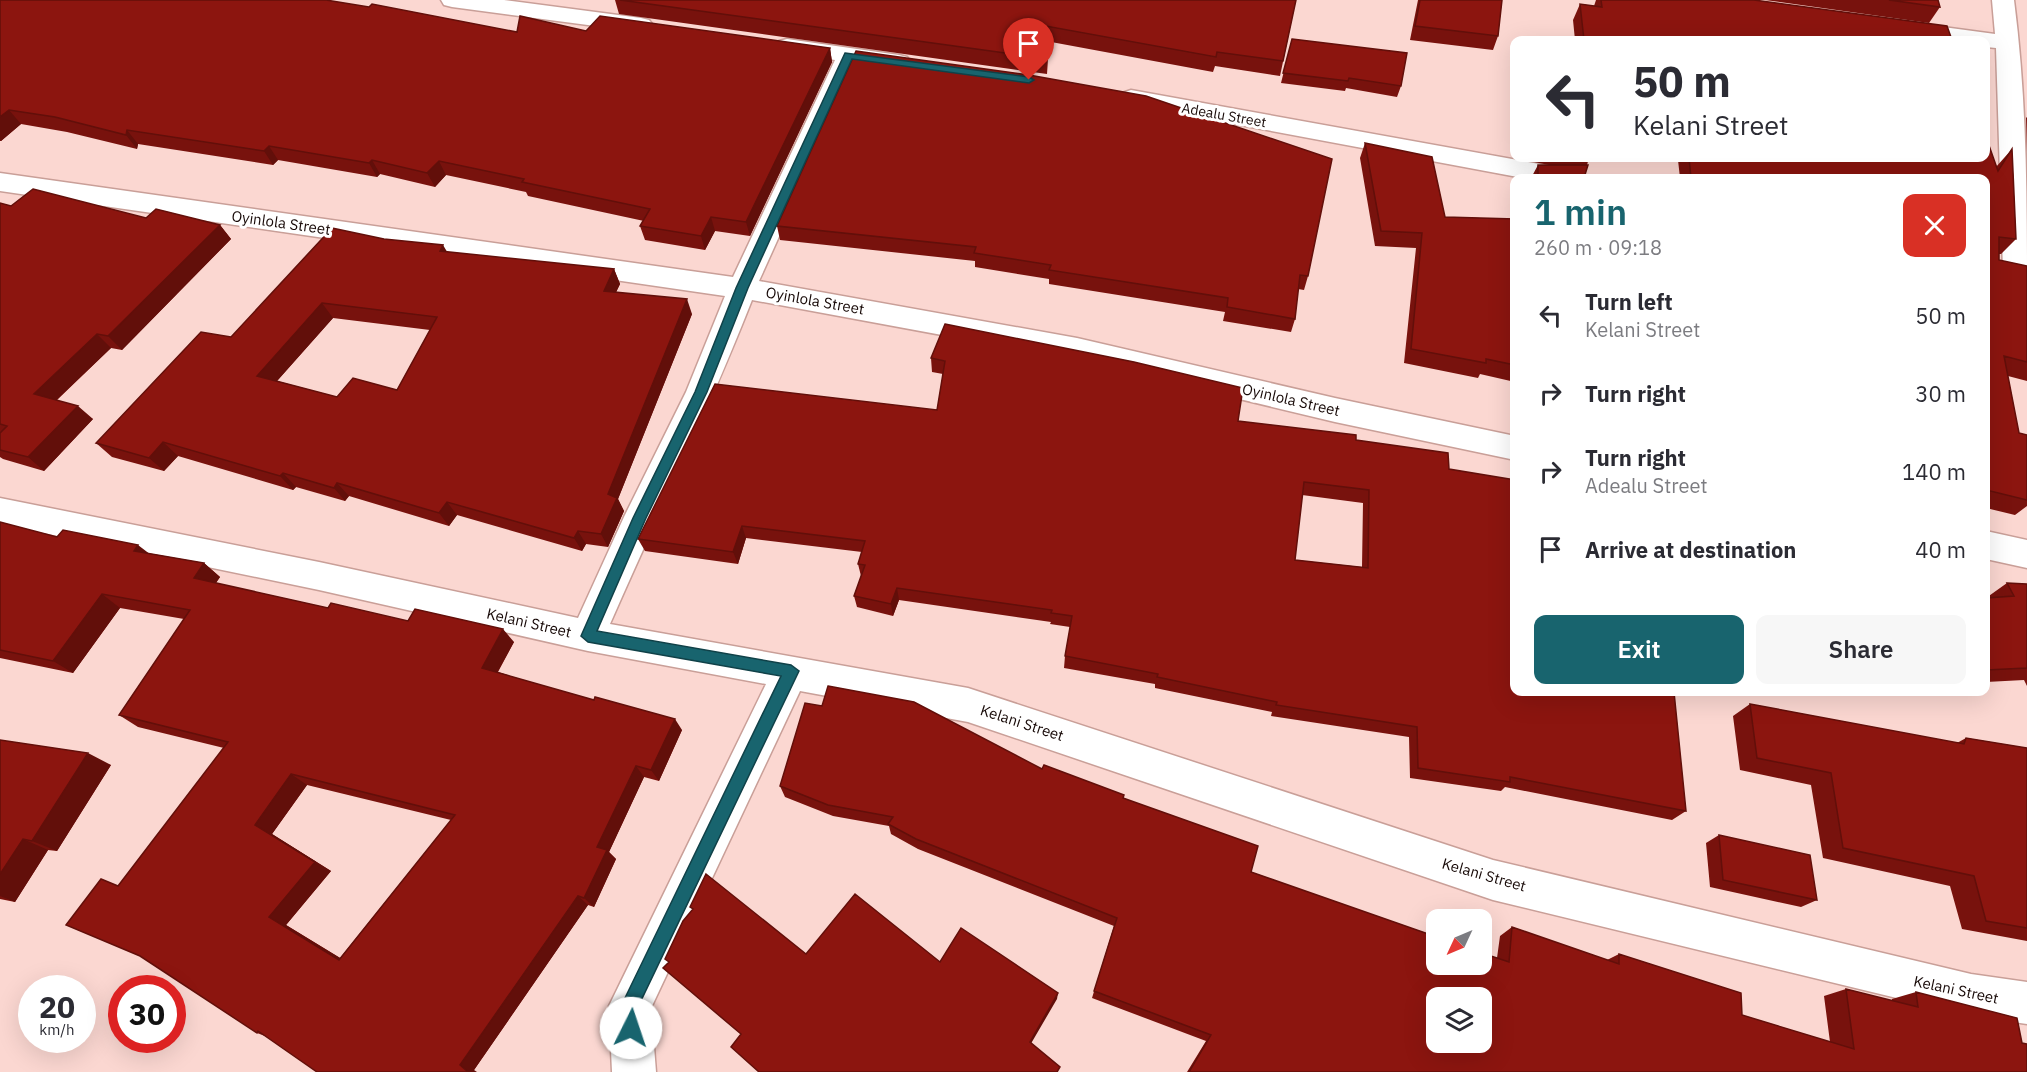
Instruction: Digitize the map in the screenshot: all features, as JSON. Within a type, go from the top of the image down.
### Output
[{"type":"street","points":[[452,0],[659,28]]},
{"type":"street","points":[[1990,265],[2022,271],[2008,43],[2012,6]]},
{"type":"street","points":[[1889,27],[1956,36]]},
{"type":"street","points":[[1990,41],[2008,43]]},
{"type":"street","points":[[766,43],[916,64]]},
{"type":"street","points":[[588,636],[640,518],[701,392],[742,288],[849,56]]},
{"type":"street","name":"Adealu Street","points":[[1110,94],[1545,174]]},
{"type":"street","name":"Oyinlola Street","points":[[0,182],[742,288],[1077,349],[1335,410],[1510,447]]},
{"type":"street","name":"Kelani Street","points":[[0,511],[319,576],[588,636],[791,671],[968,705],[1493,880],[1971,995],[2027,1003]]},
{"type":"street","points":[[1990,546],[2027,554]]},
{"type":"street","points":[[634,1072],[630,1006],[791,671]]},
{"type":"building","points":[[0,0],[326,0],[369,7],[372,4],[517,32],[520,16],[586,31],[600,16],[830,48],[746,222],[711,217],[701,236],[640,226],[650,209],[522,182],[524,179],[439,161],[427,173],[372,160],[369,163],[269,146],[264,151],[127,130],[126,135],[55,117],[9,110],[0,117]]},
{"type":"building","points":[[620,0],[1296,0],[1283,61],[1217,52],[1216,57],[1035,24],[1028,52],[1048,59]]},
{"type":"building","points":[[1420,0],[1502,0],[1498,36],[1415,26]]},
{"type":"building","points":[[1601,0],[1754,0],[1947,26],[1951,36],[1584,36],[1580,4],[1602,7]]},
{"type":"building","points":[[1889,0],[1938,0],[1940,7]]},
{"type":"building","points":[[1292,39],[1407,53],[1401,86],[1349,78],[1348,81],[1283,73]]},
{"type":"building","points":[[856,51],[1029,75],[1146,96],[1332,159],[1308,276],[1300,275],[1295,319],[1227,307],[1228,298],[1049,270],[1051,265],[974,253],[976,247],[777,226]]},
{"type":"building","points":[[1365,143],[1432,157],[1445,217],[1510,219],[1510,364],[1486,359],[1486,363],[1411,349],[1422,233],[1381,231]]},
{"type":"building","points":[[1990,148],[1998,171],[2012,149],[2016,239],[1999,237],[1999,260],[2027,266],[2027,362],[2004,356],[2019,433],[2027,435],[2027,500],[1990,491],[1990,174],[1691,174],[1689,162],[1990,162]]},
{"type":"building","points":[[1538,165],[1588,165],[1585,174],[1538,174]]},
{"type":"building","points":[[33,189],[146,218],[156,209],[220,225],[108,336],[97,334],[34,394],[78,406],[28,457],[0,450],[0,433],[7,426],[0,424],[0,203],[11,206]]},
{"type":"building","points":[[332,228],[384,239],[443,245],[440,251],[614,269],[604,291],[687,299],[608,494],[617,498],[601,534],[578,531],[574,538],[447,502],[439,513],[337,483],[334,488],[283,473],[280,476],[163,442],[149,458],[96,443],[201,332],[231,337]],"holes":[[[322,303],[437,317],[397,390],[353,378],[337,397],[257,376]]]},
{"type":"building","points":[[945,324],[1134,362],[1243,388],[1238,421],[1356,435],[1356,440],[1448,453],[1449,469],[1510,479],[1510,696],[1674,696],[1686,811],[1510,777],[1510,782],[1418,768],[1417,727],[1276,705],[1277,702],[1157,677],[1158,674],[1065,656],[1072,616],[1051,613],[1052,610],[897,588],[891,604],[854,596],[865,565],[858,564],[865,541],[742,526],[733,552],[638,539],[715,384],[937,410],[945,361],[931,358]],"holes":[[[1304,482],[1369,490],[1368,568],[1295,560]]]},
{"type":"building","points":[[0,522],[57,537],[63,530],[138,545],[134,551],[204,563],[194,578],[328,608],[331,603],[408,621],[415,609],[503,629],[482,668],[594,700],[595,697],[675,719],[651,770],[636,766],[597,847],[607,850],[584,898],[578,896],[460,1065],[468,1072],[317,1072],[258,1031],[257,1033],[186,986],[186,975],[169,975],[140,956],[66,925],[101,879],[118,886],[228,742],[119,715],[190,610],[102,594],[53,661],[0,650]],"holes":[[[291,774],[455,815],[339,960],[269,917],[315,862],[255,825]]]},
{"type":"building","points":[[2007,583],[2027,584],[2027,668],[1990,670],[1990,598],[2014,596]]},
{"type":"building","points":[[828,686],[914,702],[1042,769],[1044,765],[1124,795],[1123,798],[1258,846],[1251,872],[1426,933],[1426,975],[1492,975],[1492,956],[1509,962],[1512,927],[1619,964],[1619,954],[1741,993],[1742,1015],[1854,1049],[1846,989],[1918,1007],[1916,992],[2017,1018],[2022,1043],[2027,1044],[2027,1072],[1189,1072],[1211,1035],[1094,991],[1117,918],[916,839],[888,824],[893,817],[828,805],[780,786],[805,703],[822,706]]},
{"type":"building","points":[[1750,704],[1964,744],[1966,738],[2027,748],[2027,928],[1986,921],[1974,876],[1843,848],[1831,773],[1757,758]]},
{"type":"building","points":[[0,740],[88,753],[32,841],[23,839],[0,874]]},
{"type":"building","points":[[1719,835],[1810,855],[1817,900],[1723,880]]},
{"type":"building","points":[[706,874],[806,954],[855,894],[940,962],[961,928],[1058,993],[1030,1042],[1060,1067],[1057,1072],[759,1072],[731,1047],[741,1034],[663,968],[669,962],[665,959],[683,921],[693,909],[690,907]]},
{"type":"route","points":[[631,1028],[630,1006],[791,671],[588,636],[640,518],[701,392],[742,288],[849,56],[1029,80]]}]
